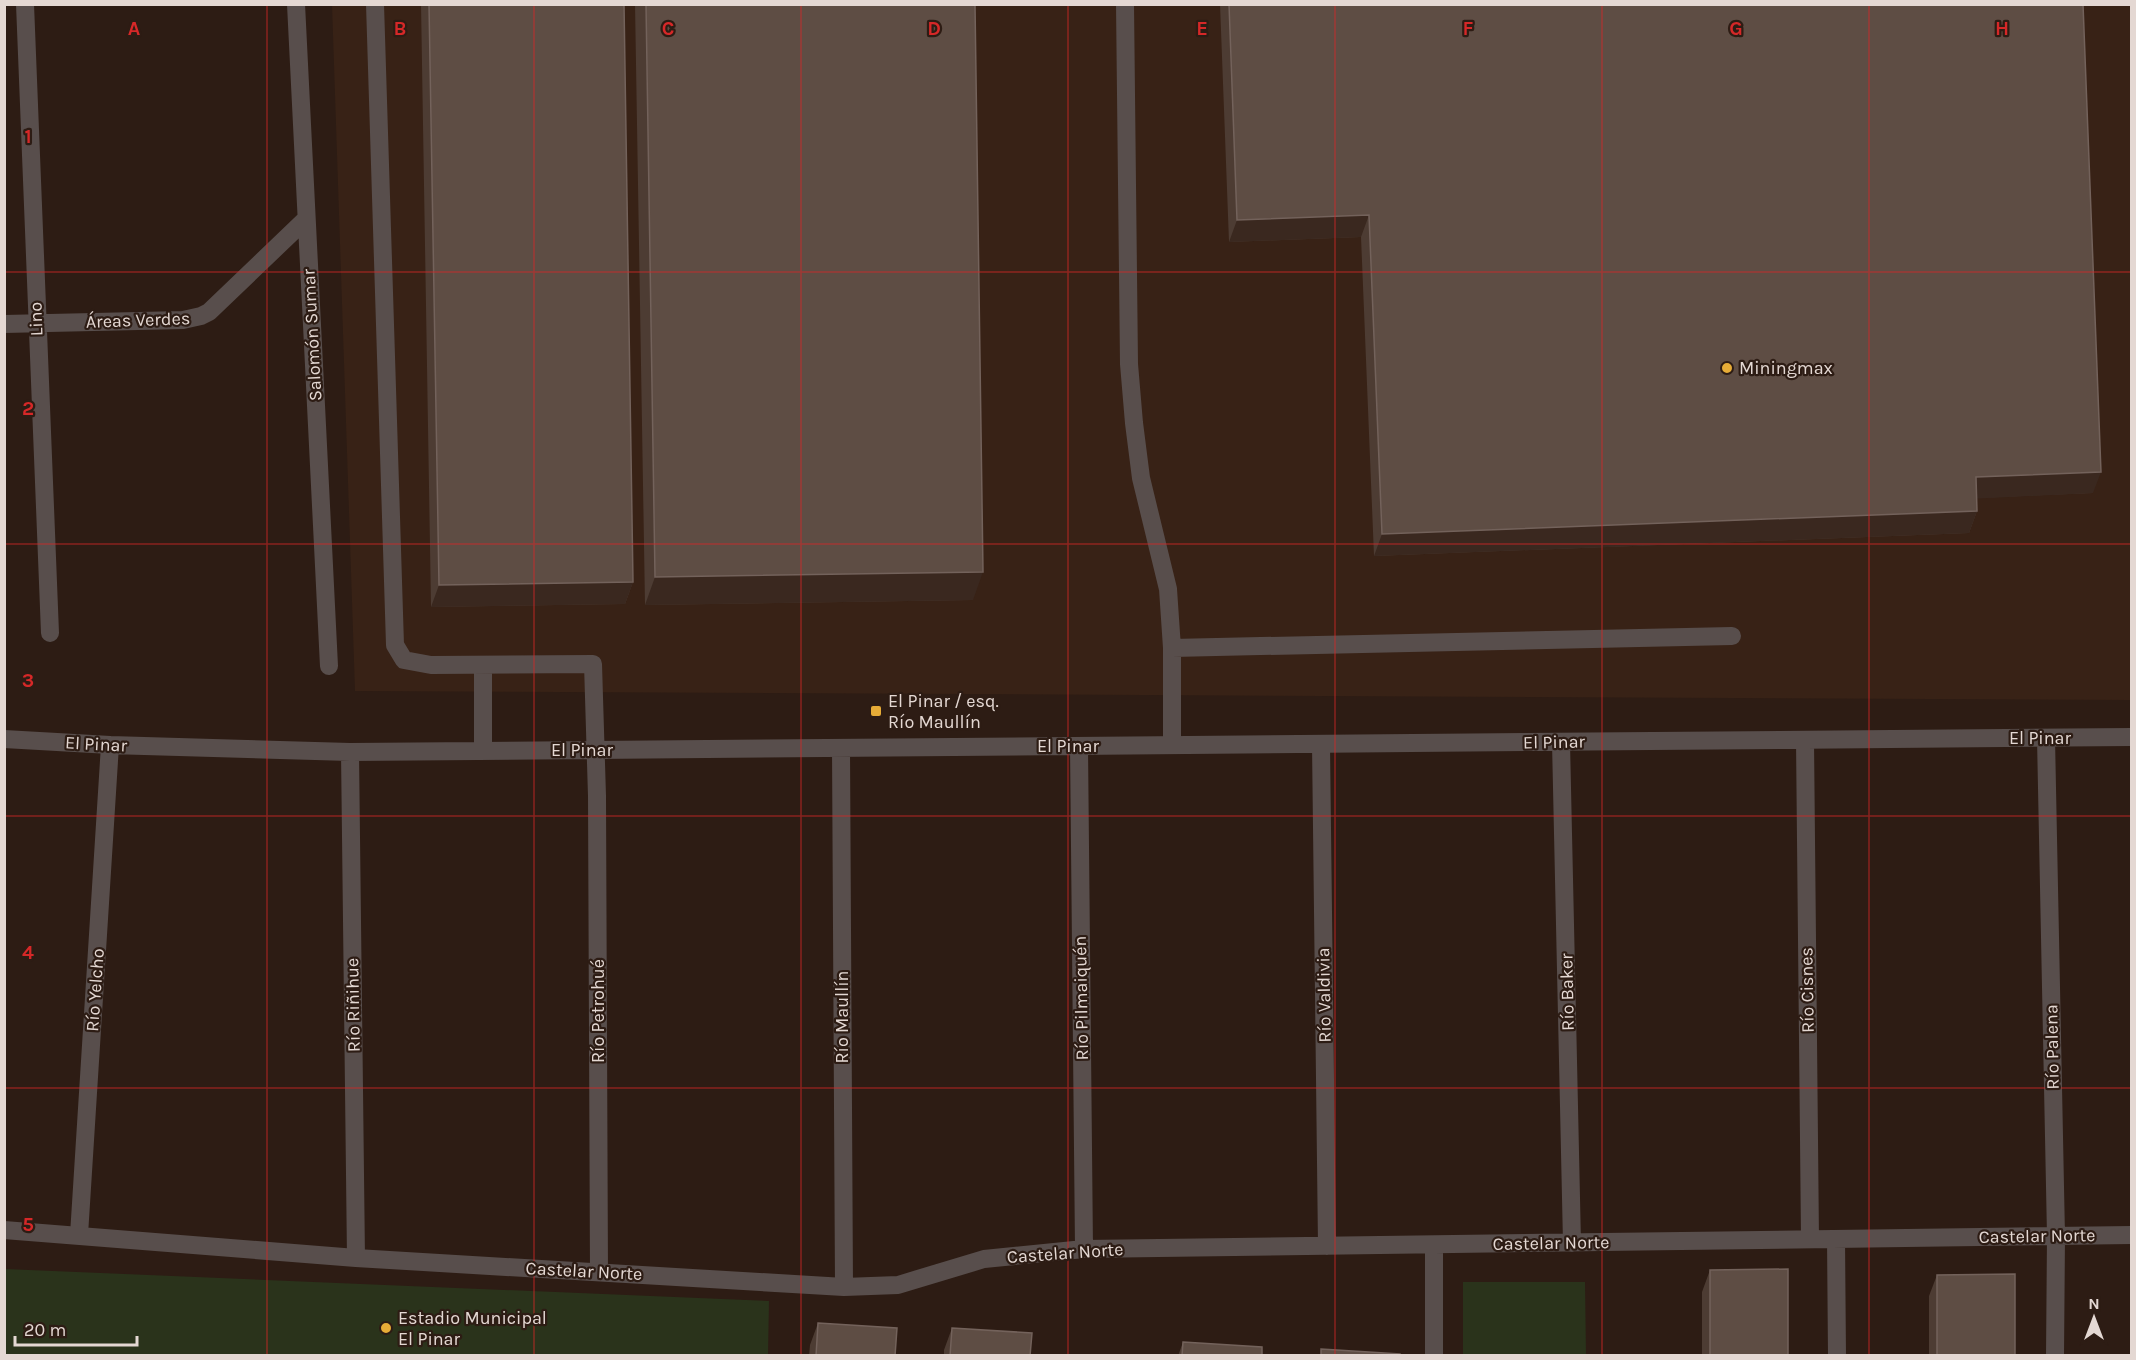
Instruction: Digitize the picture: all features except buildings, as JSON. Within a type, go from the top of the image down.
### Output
[{"type":"street","name":"Lino","points":[[25,4],[50,633]]},
{"type":"street","name":"Salomón Sumar","points":[[296,4],[329,666]]},
{"type":"street","points":[[375,4],[395,645],[404,660],[431,665],[483,666],[483,751]]},
{"type":"street","points":[[1125,4],[1129,363],[1142,478],[1153,534],[1168,589],[1172,648],[1172,745]]},
{"type":"street","name":"Áreas Verdes","points":[[4,324],[183,320],[201,316],[209,312],[306,219]]},
{"type":"street","points":[[1172,648],[1732,636]]},
{"type":"street","name":"Río Petrohué","points":[[483,666],[593,664],[596,750],[599,1272]]},
{"type":"street","name":"El Pinar","points":[[4,739],[110,745],[350,752],[2132,737]]},
{"type":"street","name":"Río Palena","points":[[2046,738],[2056,1236],[2055,1356]]},
{"type":"street","name":"Río Cisnes","points":[[1805,740],[1810,1239]]},
{"type":"street","name":"Río Baker","points":[[1561,742],[1572,1243]]},
{"type":"street","name":"Río Valdivia","points":[[1321,744],[1327,1246]]},
{"type":"street","name":"Río Yelcho","points":[[79,1234],[110,745]]},
{"type":"street","name":"Río Pilmaiquén","points":[[1079,746],[1084,1249]]},
{"type":"street","name":"Río Maullín","points":[[841,748],[844,1287]]},
{"type":"street","name":"Río Riñihue","points":[[350,752],[356,1258]]},
{"type":"street","name":"Castelar Norte","points":[[4,1230],[79,1234],[356,1258],[844,1287],[898,1285],[984,1259],[1084,1249],[2132,1235]]},
{"type":"street","points":[[1836,1239],[1837,1356]]},
{"type":"street","points":[[1434,1245],[1434,1356]]},
{"type":"shaded area","points":[[332,5],[2131,5],[2131,700],[355,691]]},
{"type":"green space","name":"Estadio Municipal El Pinar","points":[[5,1269],[769,1301],[768,1355],[5,1355]]},
{"type":"green space","points":[[1463,1282],[1585,1282],[1586,1355],[1463,1355]]},
{"type":"place","name":"Miningmax","points":[[1727,368]]},
{"type":"place","name":"El Pinar / esq. Río Maullín","points":[[876,711]]},
{"type":"place","name":"Estadio Municipal El Pinar","points":[[386,1328]]}]
